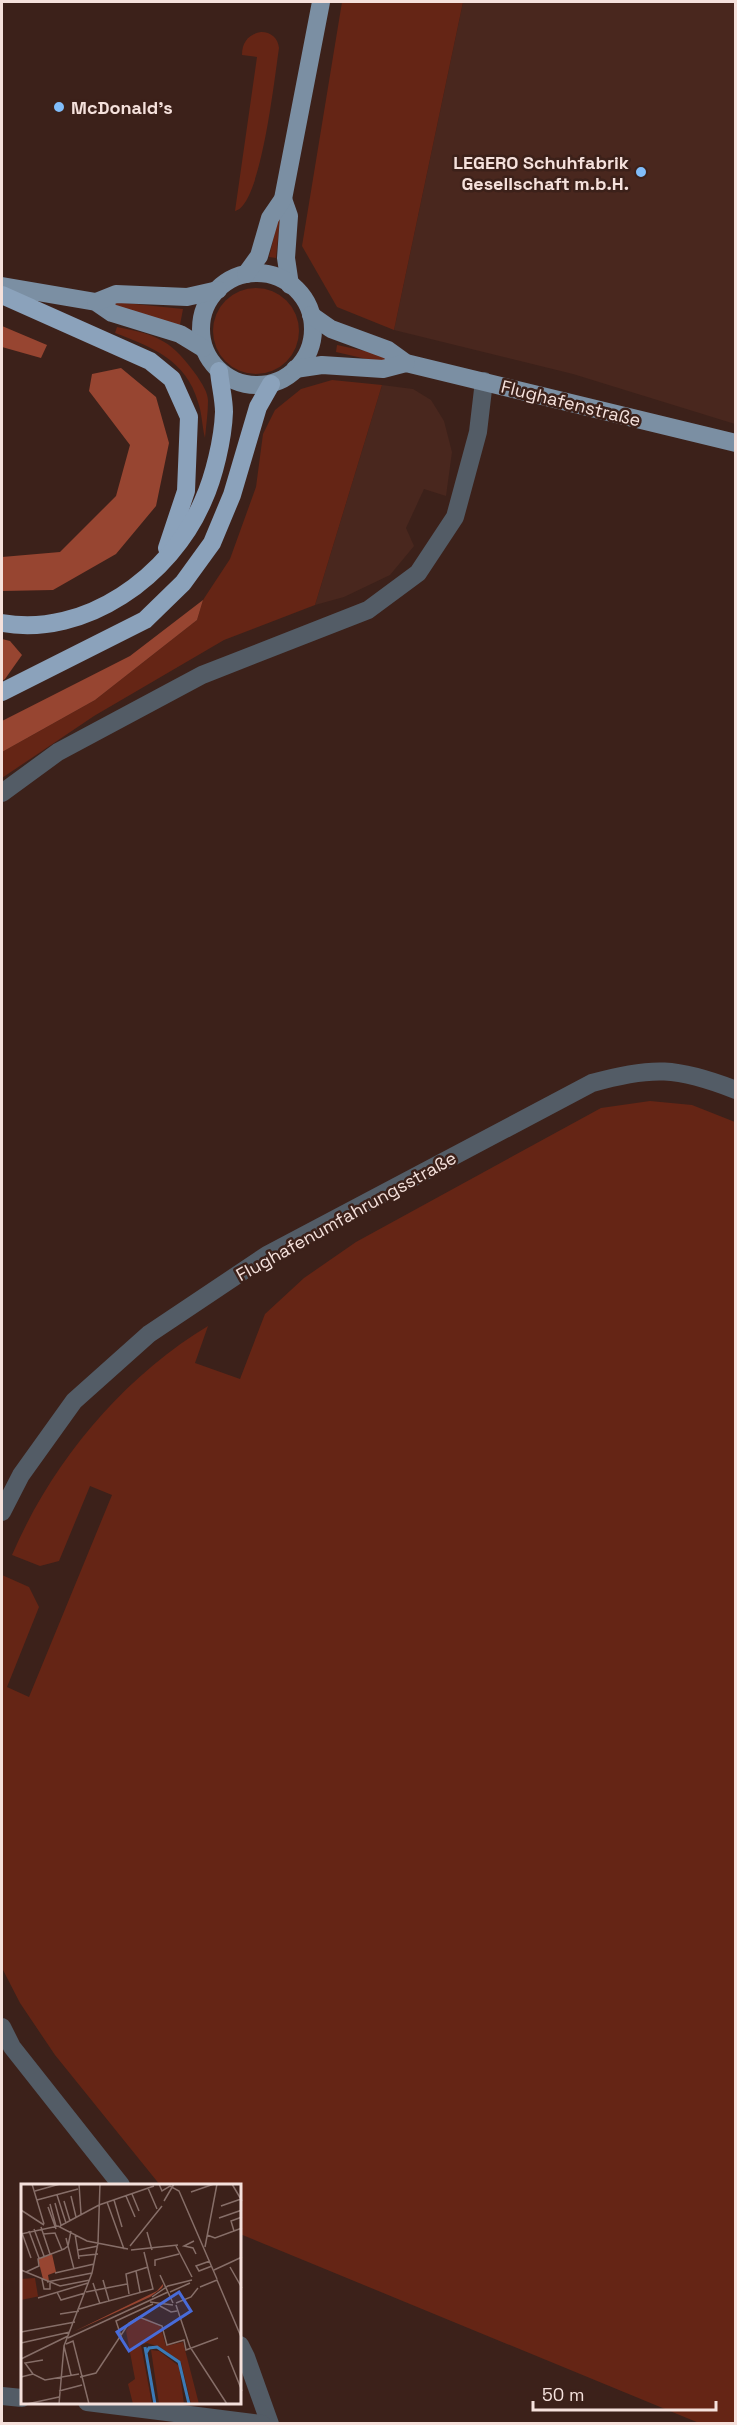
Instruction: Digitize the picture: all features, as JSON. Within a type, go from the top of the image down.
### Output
[{"type":"highway","points":[[2,295],[150,361],[172,379],[189,417],[186,491],[163,560]]},
{"type":"highway","points":[[2,623],[42,625],[74,620],[98,609],[132,588],[163,560],[186,530],[203,501],[215,464],[224,412],[219,371]]},
{"type":"highway","points":[[2,692],[145,620],[183,583],[212,543],[232,495],[258,407],[272,384]]},
{"type":"main road","points":[[272,384],[248,385],[232,380],[219,371],[203,348],[204,308],[224,284],[246,274],[259,256],[270,219],[283,199],[321,2]]},
{"type":"main road","points":[[283,199],[289,216],[286,258],[290,285]]},
{"type":"main road","name":"Flughafenstraße","points":[[246,274],[268,273],[290,285],[298,291],[311,315],[313,335],[306,355],[296,369],[272,384]]},
{"type":"main road","points":[[2,286],[96,302],[112,314],[180,334],[203,348]]},
{"type":"main road","points":[[96,302],[116,294],[187,297],[218,290]]},
{"type":"main road","name":"Flughafenstraße","points":[[311,315],[331,329],[388,350],[406,363],[735,443]]},
{"type":"main road","name":"Flughafenstraße","points":[[296,369],[322,365],[383,369],[406,363]]},
{"type":"street","points":[[2,793],[58,752],[191,680],[368,610],[418,573],[455,517],[478,432],[484,381]]},
{"type":"street","name":"Flughafenumfahrungsstraße","points":[[2,1512],[21,1475],[74,1401],[149,1334],[267,1255],[592,1083],[627,1073],[661,1069],[704,1077],[735,1090]]},
{"type":"street","points":[[2,2027],[12,2047],[120,2184]]},
{"type":"street","points":[[242,2349],[270,2424]]},
{"type":"street","points":[[2,2396],[21,2398]]},
{"type":"street","points":[[95,2404],[262,2424]]},
{"type":"shaded area","points":[[342,2],[463,2],[394,330],[337,307],[302,246]]},
{"type":"shaded area","points":[[463,2],[735,2],[735,424],[573,374],[394,330]]},
{"type":"shaded area","points":[[261,32],[273,36],[279,48],[274,84],[265,138],[252,188],[244,204],[235,211],[257,57],[242,55],[242,50],[247,39]]},
{"type":"shaded area","points":[[280,219],[276,258],[269,257],[278,220]]},
{"type":"shaded area","points":[[248,288],[264,288],[287,300],[296,314],[299,331],[296,348],[287,362],[264,374],[248,374],[232,367],[220,355],[213,339],[213,323],[220,307],[232,295]]},
{"type":"shaded area","points":[[115,302],[183,309],[180,325],[114,308]]},
{"type":"shaded area","points":[[2,326],[47,345],[41,358],[2,347]]},
{"type":"shaded area","points":[[117,327],[144,333],[163,341],[188,364],[203,385],[208,398],[205,438],[198,402],[185,375],[166,357],[115,333]]},
{"type":"shaded area","points":[[337,345],[388,357],[384,363],[336,352]]},
{"type":"shaded area","points":[[121,368],[156,397],[169,443],[156,506],[116,554],[53,590],[2,591],[2,557],[60,552],[116,496],[130,445],[89,391],[92,374]]},
{"type":"shaded area","points":[[332,380],[382,385],[315,605],[224,640],[94,716],[2,778],[2,752],[95,700],[197,620],[203,600],[230,559],[256,487],[263,434],[275,410],[301,389]]},
{"type":"shaded area","points":[[382,385],[413,389],[431,400],[444,421],[452,452],[446,496],[424,489],[406,528],[414,546],[390,575],[344,597],[315,605]]},
{"type":"shaded area","points":[[203,600],[197,620],[95,700],[2,752],[2,721],[130,656]]},
{"type":"shaded area","points":[[2,639],[10,641],[22,655],[2,681]]},
{"type":"shaded area","points":[[650,1101],[692,1105],[735,1122],[735,2423],[699,2423],[242,2235],[242,2184],[159,2184],[55,2055],[20,2003],[2,1968],[2,1575],[29,1587],[39,1607],[7,1687],[29,1697],[112,1495],[90,1486],[59,1561],[40,1566],[12,1555],[47,1487],[69,1455],[119,1397],[147,1371],[208,1326],[195,1363],[240,1379],[265,1314],[304,1278],[356,1242],[601,1108]]},
{"type":"place","name":"McDonald's","points":[[59,107]]},
{"type":"place","name":"LEGERO Schuhfabrik Gesellschaft m.b.H.","points":[[641,172]]}]
